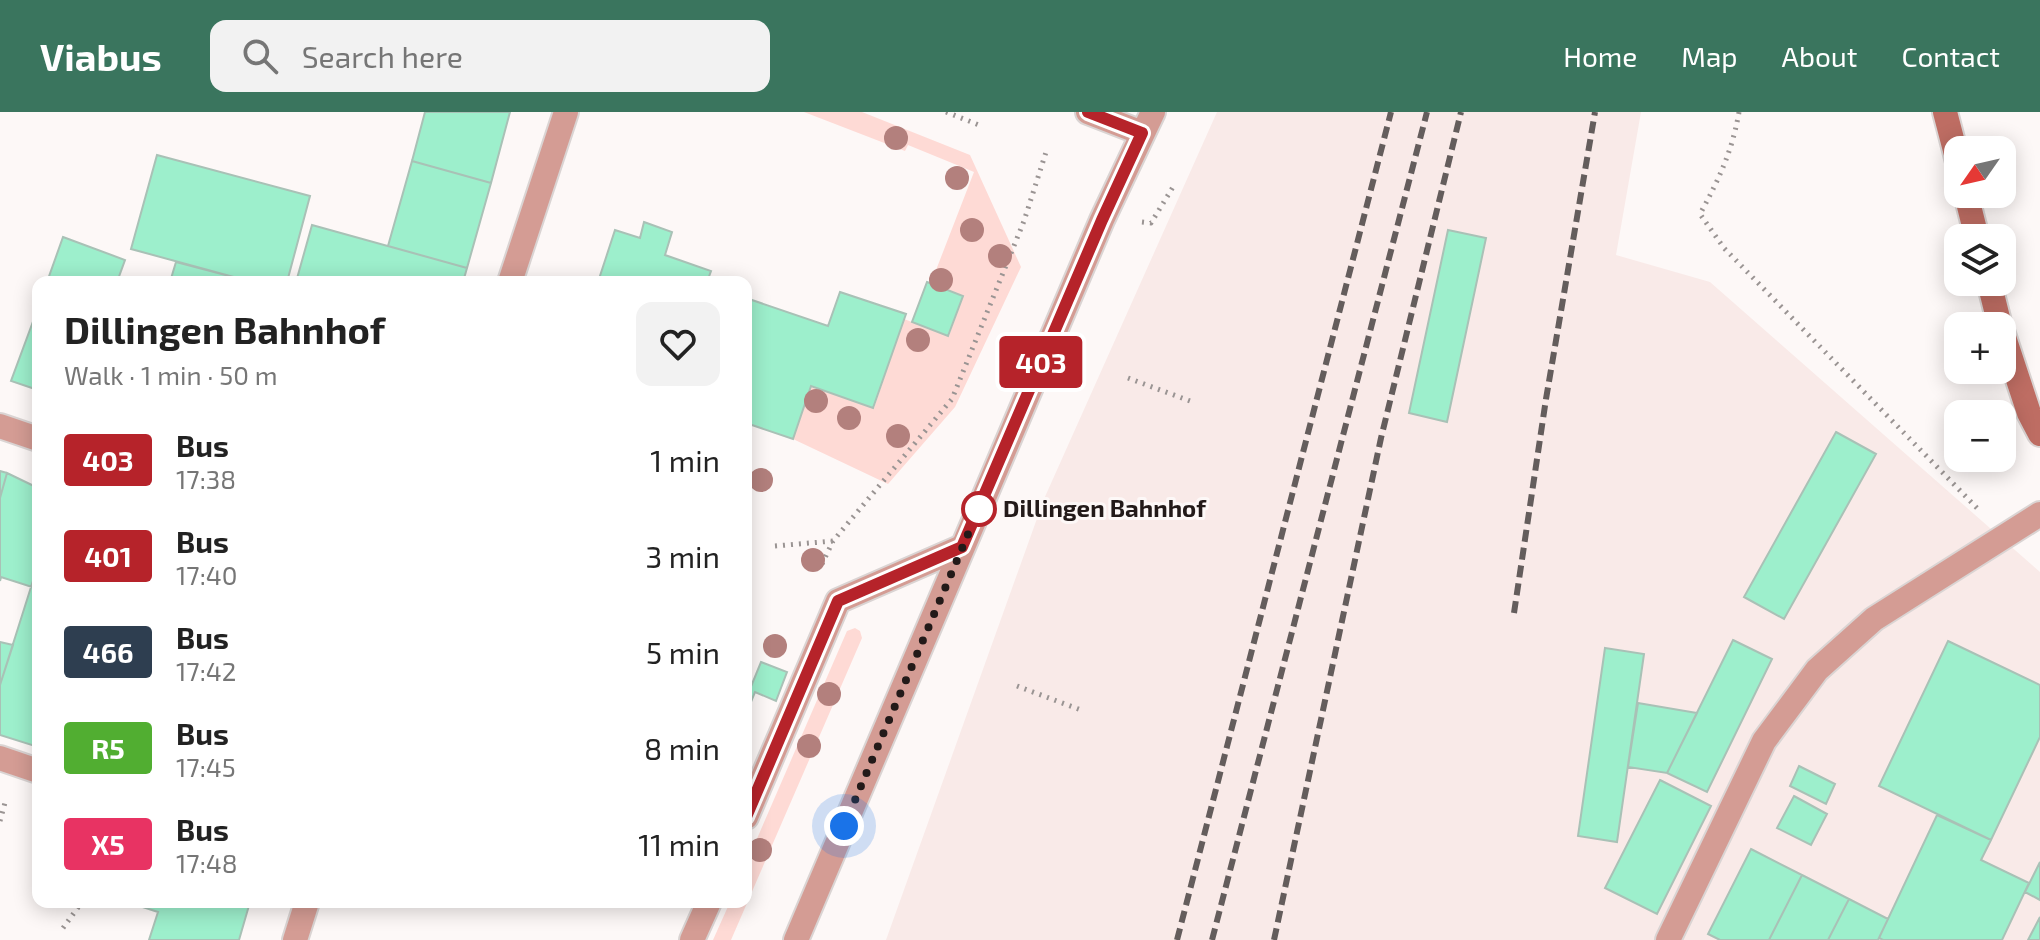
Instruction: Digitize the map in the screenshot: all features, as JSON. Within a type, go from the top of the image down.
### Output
[{"type":"street","points":[[512,276],[566,112]]},
{"type":"street","points":[[796,940],[1102,220],[1148,123],[1088,112]]},
{"type":"street","points":[[1945,112],[1951,136]]},
{"type":"street","points":[[2016,374],[2029,413],[2040,434]]},
{"type":"street","points":[[0,426],[32,437]]},
{"type":"street","points":[[1668,940],[1764,741],[1817,670],[1874,619],[2040,514]]},
{"type":"street","points":[[752,803],[838,601],[962,547]]},
{"type":"street","points":[[0,758],[32,769]]},
{"type":"street","points":[[295,940],[305,908]]},
{"type":"street","points":[[692,940],[706,908]]},
{"type":"path","points":[[946,112],[979,125]]},
{"type":"path","points":[[1739,112],[1734,141],[1720,178],[1700,214],[1724,248],[2005,536]]},
{"type":"path","points":[[775,546],[833,541],[952,399],[1024,221],[1047,149]]},
{"type":"path","points":[[1151,223],[1173,187]]},
{"type":"path","points":[[1128,378],[1190,401]]},
{"type":"path","points":[[1017,686],[1081,710]]},
{"type":"path","points":[[0,821],[4,808]]},
{"type":"path","points":[[63,928],[78,908]]},
{"type":"shaded area","points":[[804,112],[862,112],[970,155],[1021,267],[955,407],[888,484],[793,439],[811,386],[874,408],[904,319],[949,336],[963,296],[931,283],[974,172],[908,145],[905,151]]},
{"type":"shaded area","points":[[1217,112],[1641,112],[1616,255],[1710,282],[2040,572],[2040,940],[886,940],[1044,499]]},
{"type":"shaded area","points":[[855,628],[862,638],[752,892],[752,850],[847,631]]},
{"type":"shaded area","points":[[727,908],[745,908],[731,940],[713,940]]},
{"type":"building","points":[[425,112],[510,112],[491,183],[412,161]]},
{"type":"building","points":[[157,155],[310,196],[289,276],[230,276],[131,249]]},
{"type":"building","points":[[412,161],[491,183],[467,268],[388,246]]},
{"type":"building","points":[[644,222],[672,232],[665,255],[711,271],[709,276],[600,276],[615,230],[640,238]]},
{"type":"building","points":[[312,225],[467,268],[465,276],[298,276]]},
{"type":"building","points":[[1448,230],[1486,238],[1447,422],[1409,413]]},
{"type":"building","points":[[63,237],[125,260],[119,276],[49,276]]},
{"type":"building","points":[[176,262],[229,276],[172,276]]},
{"type":"building","points":[[927,282],[963,296],[948,336],[912,322]]},
{"type":"building","points":[[840,292],[906,314],[873,408],[811,386],[793,439],[752,425],[752,300],[828,326]]},
{"type":"building","points":[[32,324],[32,388],[11,381]]},
{"type":"building","points":[[1836,432],[1876,454],[1784,619],[1744,597]]},
{"type":"building","points":[[0,471],[7,473],[0,498]]},
{"type":"building","points":[[7,473],[32,485],[32,587],[1,577],[0,581],[0,498]]},
{"type":"building","points":[[32,584],[32,745],[0,735],[0,685]]},
{"type":"building","points":[[1733,640],[1772,659],[1707,792],[1667,773]]},
{"type":"building","points":[[1948,641],[2040,685],[2040,737],[1991,840],[1879,786]]},
{"type":"building","points":[[0,642],[13,645],[0,685]]},
{"type":"building","points":[[1605,648],[1644,654],[1617,842],[1578,836]]},
{"type":"building","points":[[761,662],[787,672],[776,701],[755,692],[752,699],[752,684]]},
{"type":"building","points":[[1638,703],[1697,713],[1667,773],[1628,767]]},
{"type":"building","points":[[1799,766],[1835,784],[1826,804],[1790,786]]},
{"type":"building","points":[[1660,780],[1711,806],[1657,914],[1605,888]]},
{"type":"building","points":[[1794,796],[1827,814],[1811,845],[1777,828]]},
{"type":"building","points":[[1937,815],[1991,840],[1981,860],[2029,883],[2002,940],[1879,938]]},
{"type":"building","points":[[1751,849],[1802,875],[1769,940],[1720,940],[1708,934]]},
{"type":"building","points":[[2040,862],[2040,900],[2025,892]]},
{"type":"building","points":[[1802,875],[1849,899],[1828,940],[1769,940]]},
{"type":"building","points":[[1849,899],[1888,919],[1878,940],[1828,940]]},
{"type":"building","points":[[146,908],[248,908],[239,940],[149,940],[158,912]]},
{"type":"building","points":[[2040,917],[2040,940],[2028,940]]},
{"type":"railway","points":[[1177,940],[1391,112]]},
{"type":"railway","points":[[1212,940],[1427,112]]},
{"type":"railway","points":[[1274,940],[1381,438],[1461,112]]},
{"type":"railway","points":[[1514,613],[1546,399],[1595,112]]},
{"type":"bus line","name":"403","points":[[752,803],[838,601],[962,547],[1142,133],[1088,112]]},
{"type":"place","name":"Dillingen Bahnhof","points":[[979,509]]},
{"type":"route","points":[[844,826],[980,506],[979,509]]}]
